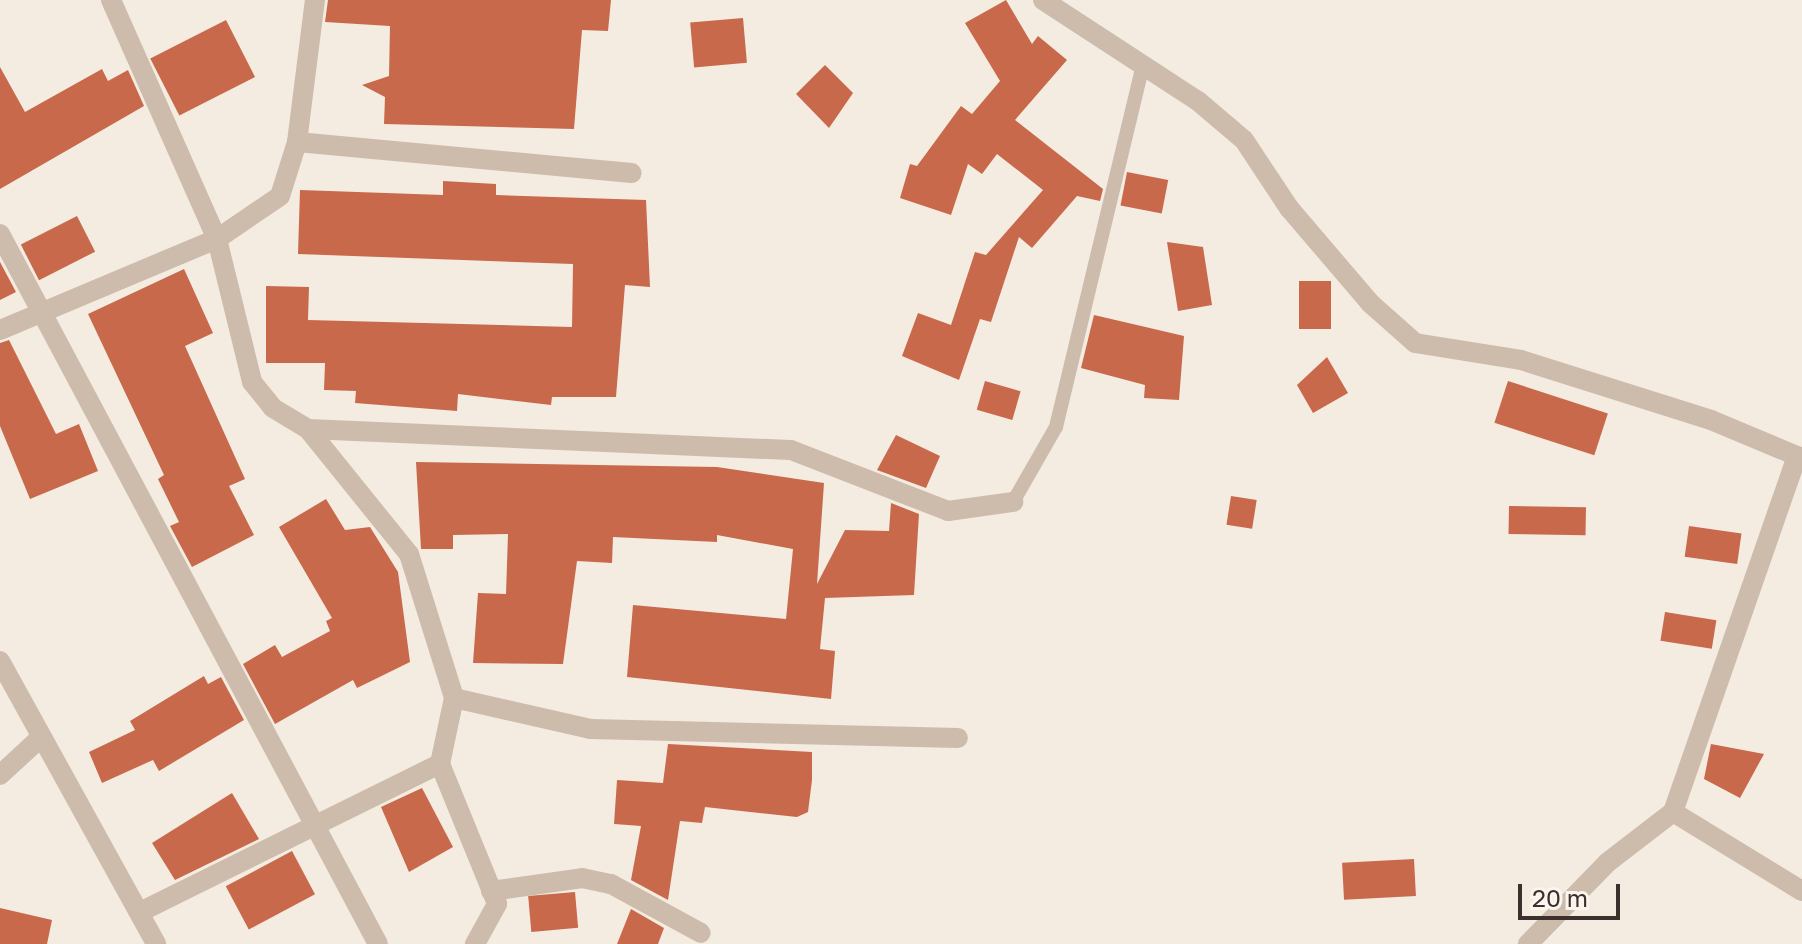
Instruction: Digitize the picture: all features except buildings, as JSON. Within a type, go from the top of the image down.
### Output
[{"type":"street","points":[[111,0],[217,239],[252,382],[273,408],[308,429],[409,554],[454,698],[440,764],[491,891],[496,915],[475,944]]},
{"type":"street","points":[[0,330],[38,311],[217,239],[280,196],[297,142],[315,0]]},
{"type":"street","points":[[1043,0],[1143,65],[1244,140],[1289,208],[1370,303],[1415,343],[1521,360],[1791,448],[1796,467],[1673,812],[1608,862],[1528,944]]},
{"type":"street","points":[[297,142],[632,173]]},
{"type":"street","points":[[0,234],[38,311],[378,944]]},
{"type":"street","points":[[308,429],[791,450],[948,511],[1013,502]]},
{"type":"street","points":[[0,661],[39,739],[156,944]]},
{"type":"street","points":[[454,698],[536,722],[590,729],[958,738]]},
{"type":"street","points":[[0,775],[39,739]]},
{"type":"street","points":[[140,912],[312,823],[440,764]]},
{"type":"street","points":[[1673,812],[1802,891]]},
{"type":"street","points":[[491,891],[582,878],[611,884],[701,933]]},
{"type":"lane","points":[[1013,502],[1056,427],[1143,65]]}]
